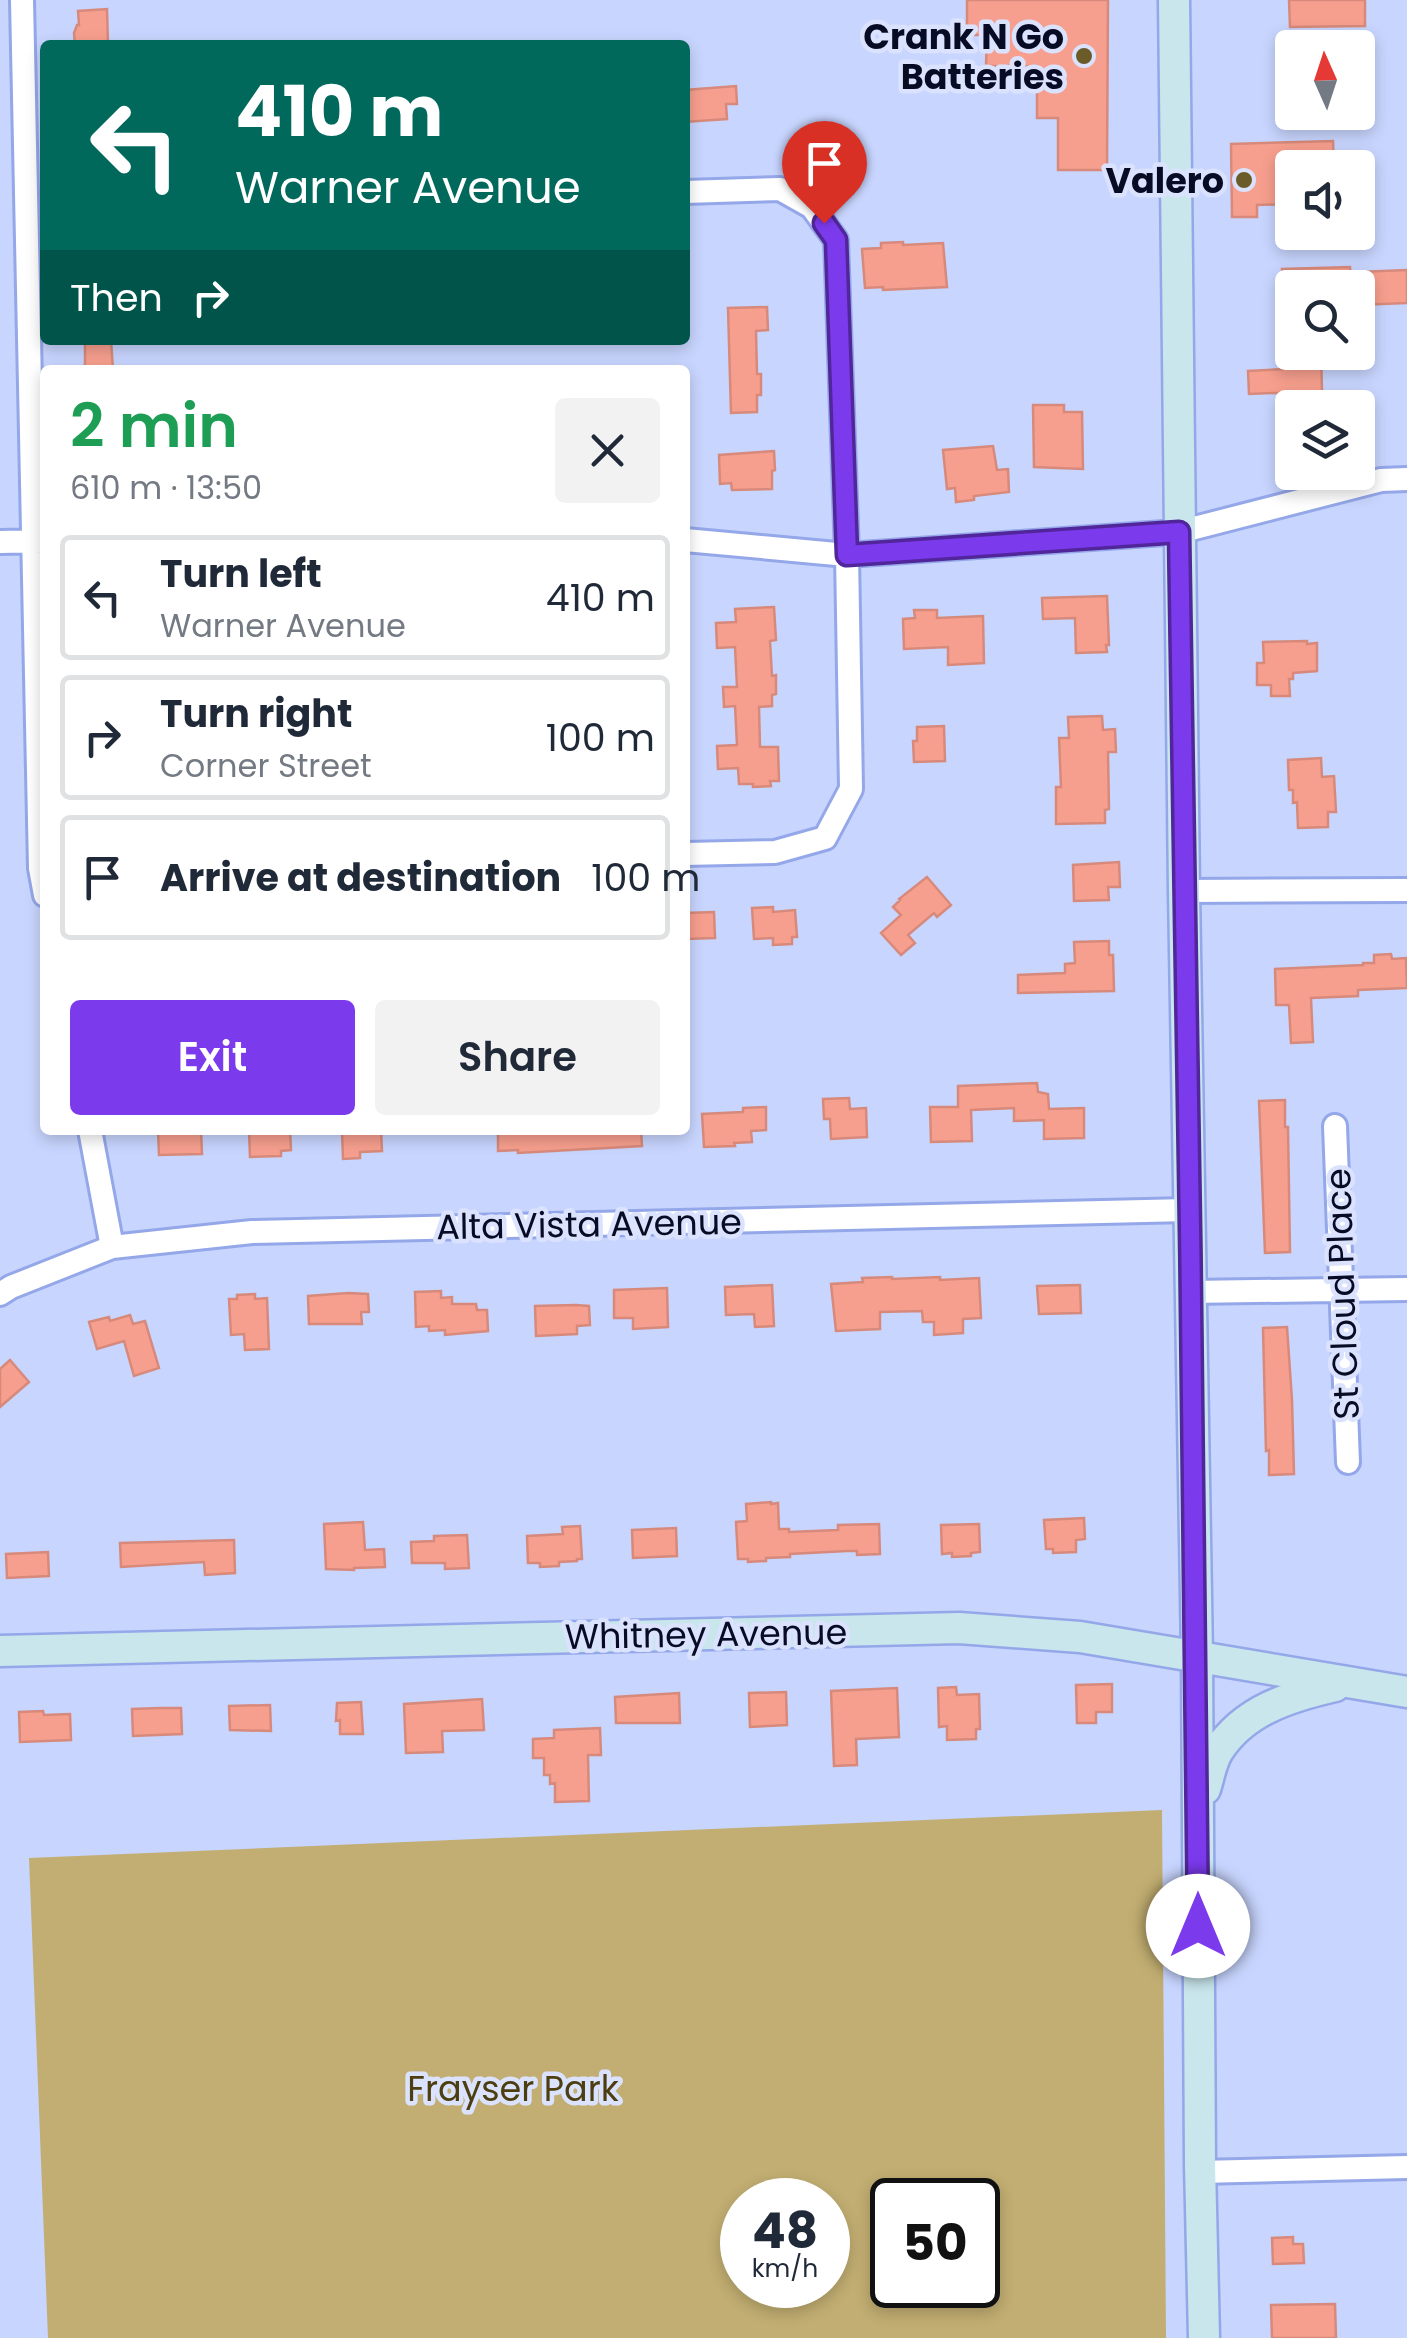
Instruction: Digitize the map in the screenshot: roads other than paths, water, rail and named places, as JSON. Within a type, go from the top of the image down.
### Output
[{"type":"main road","points":[[1174,0],[1204,2338]]},
{"type":"main road","name":"Whitney Avenue","points":[[0,1651],[959,1628],[1080,1636],[1407,1692]]},
{"type":"main road","points":[[1198,1811],[1216,1754],[1238,1726],[1293,1695],[1354,1682]]},
{"type":"street","points":[[22,0],[37,212],[40,704]]},
{"type":"street","points":[[690,192],[780,190],[812,207],[836,240],[851,789],[825,838],[775,852],[690,854]]},
{"type":"street","points":[[690,540],[847,555],[1179,532],[1380,480],[1407,479]]},
{"type":"street","points":[[0,542],[38,541]]},
{"type":"street","points":[[1184,891],[1407,890]]},
{"type":"street","name":"St Cloud Place","points":[[1335,1126],[1348,1462]]},
{"type":"street","points":[[91,1135],[112,1247]]},
{"type":"street","name":"Alta Vista Avenue","points":[[0,1294],[112,1247],[252,1232],[1188,1210]]},
{"type":"street","points":[[1190,1292],[1407,1289]]},
{"type":"street","points":[[1200,2172],[1407,2167]]},
{"type":"place","name":"Crank N Go Batteries","points":[[1084,56]]},
{"type":"place","name":"Valero","points":[[1244,180]]},
{"type":"park label","name":"Frayser Park","points":[[513,2088]]}]
